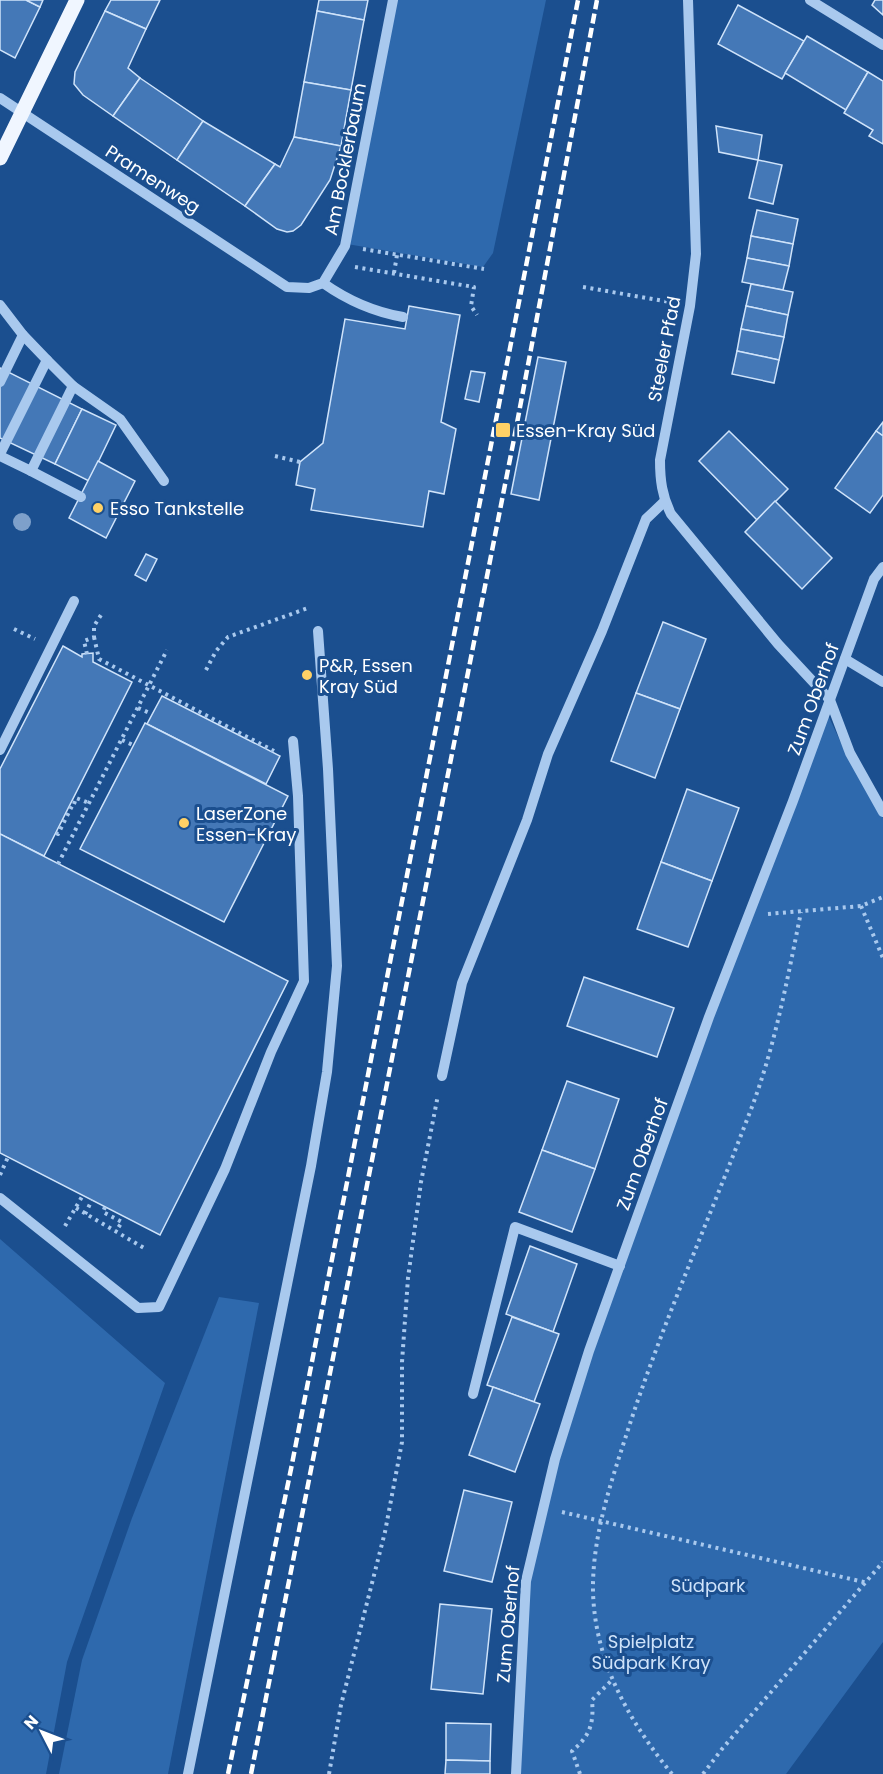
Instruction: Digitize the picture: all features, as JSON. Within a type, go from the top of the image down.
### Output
[{"type":"main road","points":[[0,158],[77,0]]},
{"type":"street","name":"Am Bocklerbaum","points":[[323,283],[345,246],[393,0]]},
{"type":"street","name":"Steeler Pfad","points":[[688,0],[696,254],[690,306],[660,459],[660,482],[664,501],[671,514],[778,644],[830,700],[850,753],[883,812]]},
{"type":"street","points":[[810,0],[883,45]]},
{"type":"street","name":"Pramenweg","points":[[0,98],[287,287],[309,288],[323,283]]},
{"type":"street","points":[[323,283],[339,295],[372,309],[403,317]]},
{"type":"street","points":[[0,305],[23,336],[72,386],[120,419],[164,481]]},
{"type":"street","points":[[0,382],[23,336]]},
{"type":"street","points":[[47,360],[0,455],[81,497]]},
{"type":"street","points":[[31,471],[72,386]]},
{"type":"street","points":[[441,1076],[462,983],[527,820],[548,754],[602,632],[646,519],[664,501]]},
{"type":"street","name":"Zum Oberhof","points":[[516,1774],[526,1581],[542,1507],[589,1351],[709,1017],[750,914],[874,579],[883,567]]},
{"type":"street","points":[[0,750],[74,601]]},
{"type":"street","points":[[188,1774],[311,1166],[327,1072],[337,966],[328,769],[318,631]]},
{"type":"street","points":[[845,659],[883,682]]},
{"type":"street","points":[[0,1198],[138,1308],[159,1306],[225,1169],[271,1052],[304,981],[298,796],[292,741]]},
{"type":"street","points":[[473,1394],[515,1227],[620,1266]]},
{"type":"path","points":[[345,246],[484,269]]},
{"type":"path","points":[[394,273],[397,255]]},
{"type":"path","points":[[336,263],[474,287],[471,306],[477,315]]},
{"type":"path","points":[[582,287],[690,306]]},
{"type":"path","points":[[275,456],[300,462]]},
{"type":"path","points":[[206,670],[216,651],[228,638],[308,608]]},
{"type":"path","points":[[101,615],[94,626],[99,659],[282,755]]},
{"type":"path","points":[[14,629],[40,642]]},
{"type":"path","points":[[87,654],[84,641],[94,637]]},
{"type":"path","points":[[58,864],[167,650]]},
{"type":"path","points":[[138,708],[152,714]]},
{"type":"path","points":[[122,740],[133,745]]},
{"type":"path","points":[[56,833],[58,834],[76,798],[89,803]]},
{"type":"path","points":[[750,914],[861,906],[883,897]]},
{"type":"path","points":[[861,906],[883,958]]},
{"type":"path","points":[[672,1774],[641,1735],[612,1680],[596,1622],[593,1592],[595,1555],[607,1495],[661,1335],[749,1115],[763,1073],[801,912]]},
{"type":"path","points":[[329,1774],[341,1705],[386,1532],[402,1442],[402,1362],[408,1278],[421,1182],[441,1076]]},
{"type":"path","points":[[0,1175],[8,1157]]},
{"type":"path","points":[[56,1242],[83,1195]]},
{"type":"path","points":[[85,1214],[92,1200]]},
{"type":"path","points":[[105,1207],[103,1212],[122,1222],[116,1232]]},
{"type":"path","points":[[76,1208],[144,1248]]},
{"type":"path","points":[[542,1507],[868,1583]]},
{"type":"path","points":[[704,1774],[736,1732],[868,1583],[883,1562]]},
{"type":"path","points":[[580,1774],[572,1751],[584,1742],[591,1729],[592,1700],[612,1680]]},
{"type":"green space","points":[[394,0],[546,0],[493,253],[483,267],[347,244]]},
{"type":"green space","name":"Südpark","points":[[828,715],[847,756],[883,818],[883,1642],[786,1774],[518,1774],[529,1585],[544,1512],[591,1353],[752,911]]},
{"type":"green space","points":[[0,1239],[165,1383],[67,1662],[46,1774],[0,1774]]},
{"type":"green space","points":[[219,1297],[259,1303],[168,1774],[59,1774],[82,1660],[132,1518]]},
{"type":"building","points":[[0,0],[26,0],[40,7],[15,58],[0,50]]},
{"type":"building","points":[[26,0],[43,0],[40,7]]},
{"type":"building","points":[[111,0],[160,0],[146,29],[105,11]]},
{"type":"building","points":[[319,0],[368,0],[364,20],[317,11]]},
{"type":"building","points":[[875,0],[883,0],[883,15],[872,5]]},
{"type":"building","points":[[738,5],[804,41],[782,79],[718,44]]},
{"type":"building","points":[[105,11],[146,29],[128,68],[140,78],[113,116],[83,95],[74,84],[75,72]]},
{"type":"building","points":[[317,11],[364,20],[351,90],[304,82]]},
{"type":"building","points":[[807,36],[868,72],[846,110],[785,73]]},
{"type":"building","points":[[868,72],[883,81],[883,144],[869,136],[873,130],[844,113]]},
{"type":"building","points":[[140,78],[203,121],[177,160],[113,116]]},
{"type":"building","points":[[304,82],[351,90],[341,146],[294,137]]},
{"type":"building","points":[[203,121],[275,164],[245,206],[177,160]]},
{"type":"building","points":[[716,126],[762,135],[758,160],[719,152]]},
{"type":"building","points":[[294,137],[341,146],[330,180],[301,225],[287,232],[277,229],[245,206],[275,164],[280,167]]},
{"type":"building","points":[[758,160],[782,165],[773,204],[749,198]]},
{"type":"building","points":[[757,210],[798,219],[793,244],[751,236]]},
{"type":"building","points":[[751,236],[793,244],[789,266],[747,258]]},
{"type":"building","points":[[747,258],[789,266],[783,290],[742,282]]},
{"type":"building","points":[[751,284],[793,292],[788,315],[746,306]]},
{"type":"building","points":[[409,306],[460,315],[441,422],[456,429],[444,494],[429,491],[423,527],[311,510],[315,489],[296,485],[300,462],[323,443],[345,319],[405,329]]},
{"type":"building","points":[[746,306],[788,315],[784,337],[741,329]]},
{"type":"building","points":[[741,329],[784,337],[779,360],[737,351]]},
{"type":"building","points":[[737,351],[779,360],[774,383],[732,374]]},
{"type":"building","points":[[538,357],[566,362],[539,500],[511,494]]},
{"type":"building","points":[[0,368],[82,409],[55,464],[0,438]]},
{"type":"building","points":[[471,371],[485,373],[479,402],[465,399]]},
{"type":"building","name":"Esso Tankstelle","points":[[82,409],[116,425],[89,481],[55,464]]},
{"type":"building","points":[[883,422],[883,436],[876,431]]},
{"type":"building","points":[[729,431],[788,489],[757,520],[699,461]]},
{"type":"building","points":[[876,431],[883,436],[883,495],[870,513],[835,488]]},
{"type":"building","name":"Esso Tankstelle","points":[[98,461],[135,481],[106,538],[69,518]]},
{"type":"building","points":[[775,501],[832,558],[802,589],[745,532]]},
{"type":"building","points":[[146,554],[157,559],[146,581],[135,575]]},
{"type":"building","points":[[663,622],[706,639],[680,709],[636,693]]},
{"type":"building","points":[[63,646],[82,657],[82,654],[93,653],[93,662],[132,682],[44,856],[0,834],[0,769]]},
{"type":"building","points":[[636,693],[680,709],[655,778],[611,761]]},
{"type":"building","points":[[162,696],[280,756],[266,784],[147,724]]},
{"type":"building","name":"LaserZone Essen-Kray","points":[[145,723],[288,796],[224,922],[80,849]]},
{"type":"building","points":[[687,789],[739,808],[712,881],[661,862]]},
{"type":"building","points":[[0,834],[288,981],[160,1235],[0,1153]]},
{"type":"building","points":[[661,862],[712,881],[688,947],[637,929]]},
{"type":"building","points":[[584,977],[674,1008],[657,1057],[567,1026]]},
{"type":"building","points":[[567,1081],[619,1099],[595,1169],[542,1150]]},
{"type":"building","points":[[542,1150],[595,1169],[572,1232],[519,1212]]},
{"type":"building","points":[[530,1246],[577,1264],[553,1332],[506,1314]]},
{"type":"building","points":[[512,1317],[559,1334],[534,1402],[487,1385]]},
{"type":"building","points":[[493,1387],[540,1404],[515,1472],[469,1455]]},
{"type":"building","points":[[464,1490],[512,1502],[492,1582],[444,1571]]},
{"type":"building","points":[[440,1604],[492,1609],[483,1694],[431,1689]]},
{"type":"building","points":[[446,1723],[491,1724],[490,1761],[446,1760]]},
{"type":"building","points":[[446,1760],[490,1761],[490,1774],[445,1774]]},
{"type":"railway","points":[[228,1774],[291,1469],[578,0]]},
{"type":"railway","points":[[251,1774],[514,439],[597,0]]},
{"type":"place","name":"Essen-Kray Süd","points":[[503,430]]},
{"type":"place","name":"Esso Tankstelle","points":[[98,508]]},
{"type":"place","name":"P&R, Essen Kray Süd","points":[[307,675]]},
{"type":"place","name":"LaserZone Essen-Kray","points":[[184,823]]},
{"type":"park label","name":"Spielplatz Südpark Kray","points":[[651,1651]]}]
